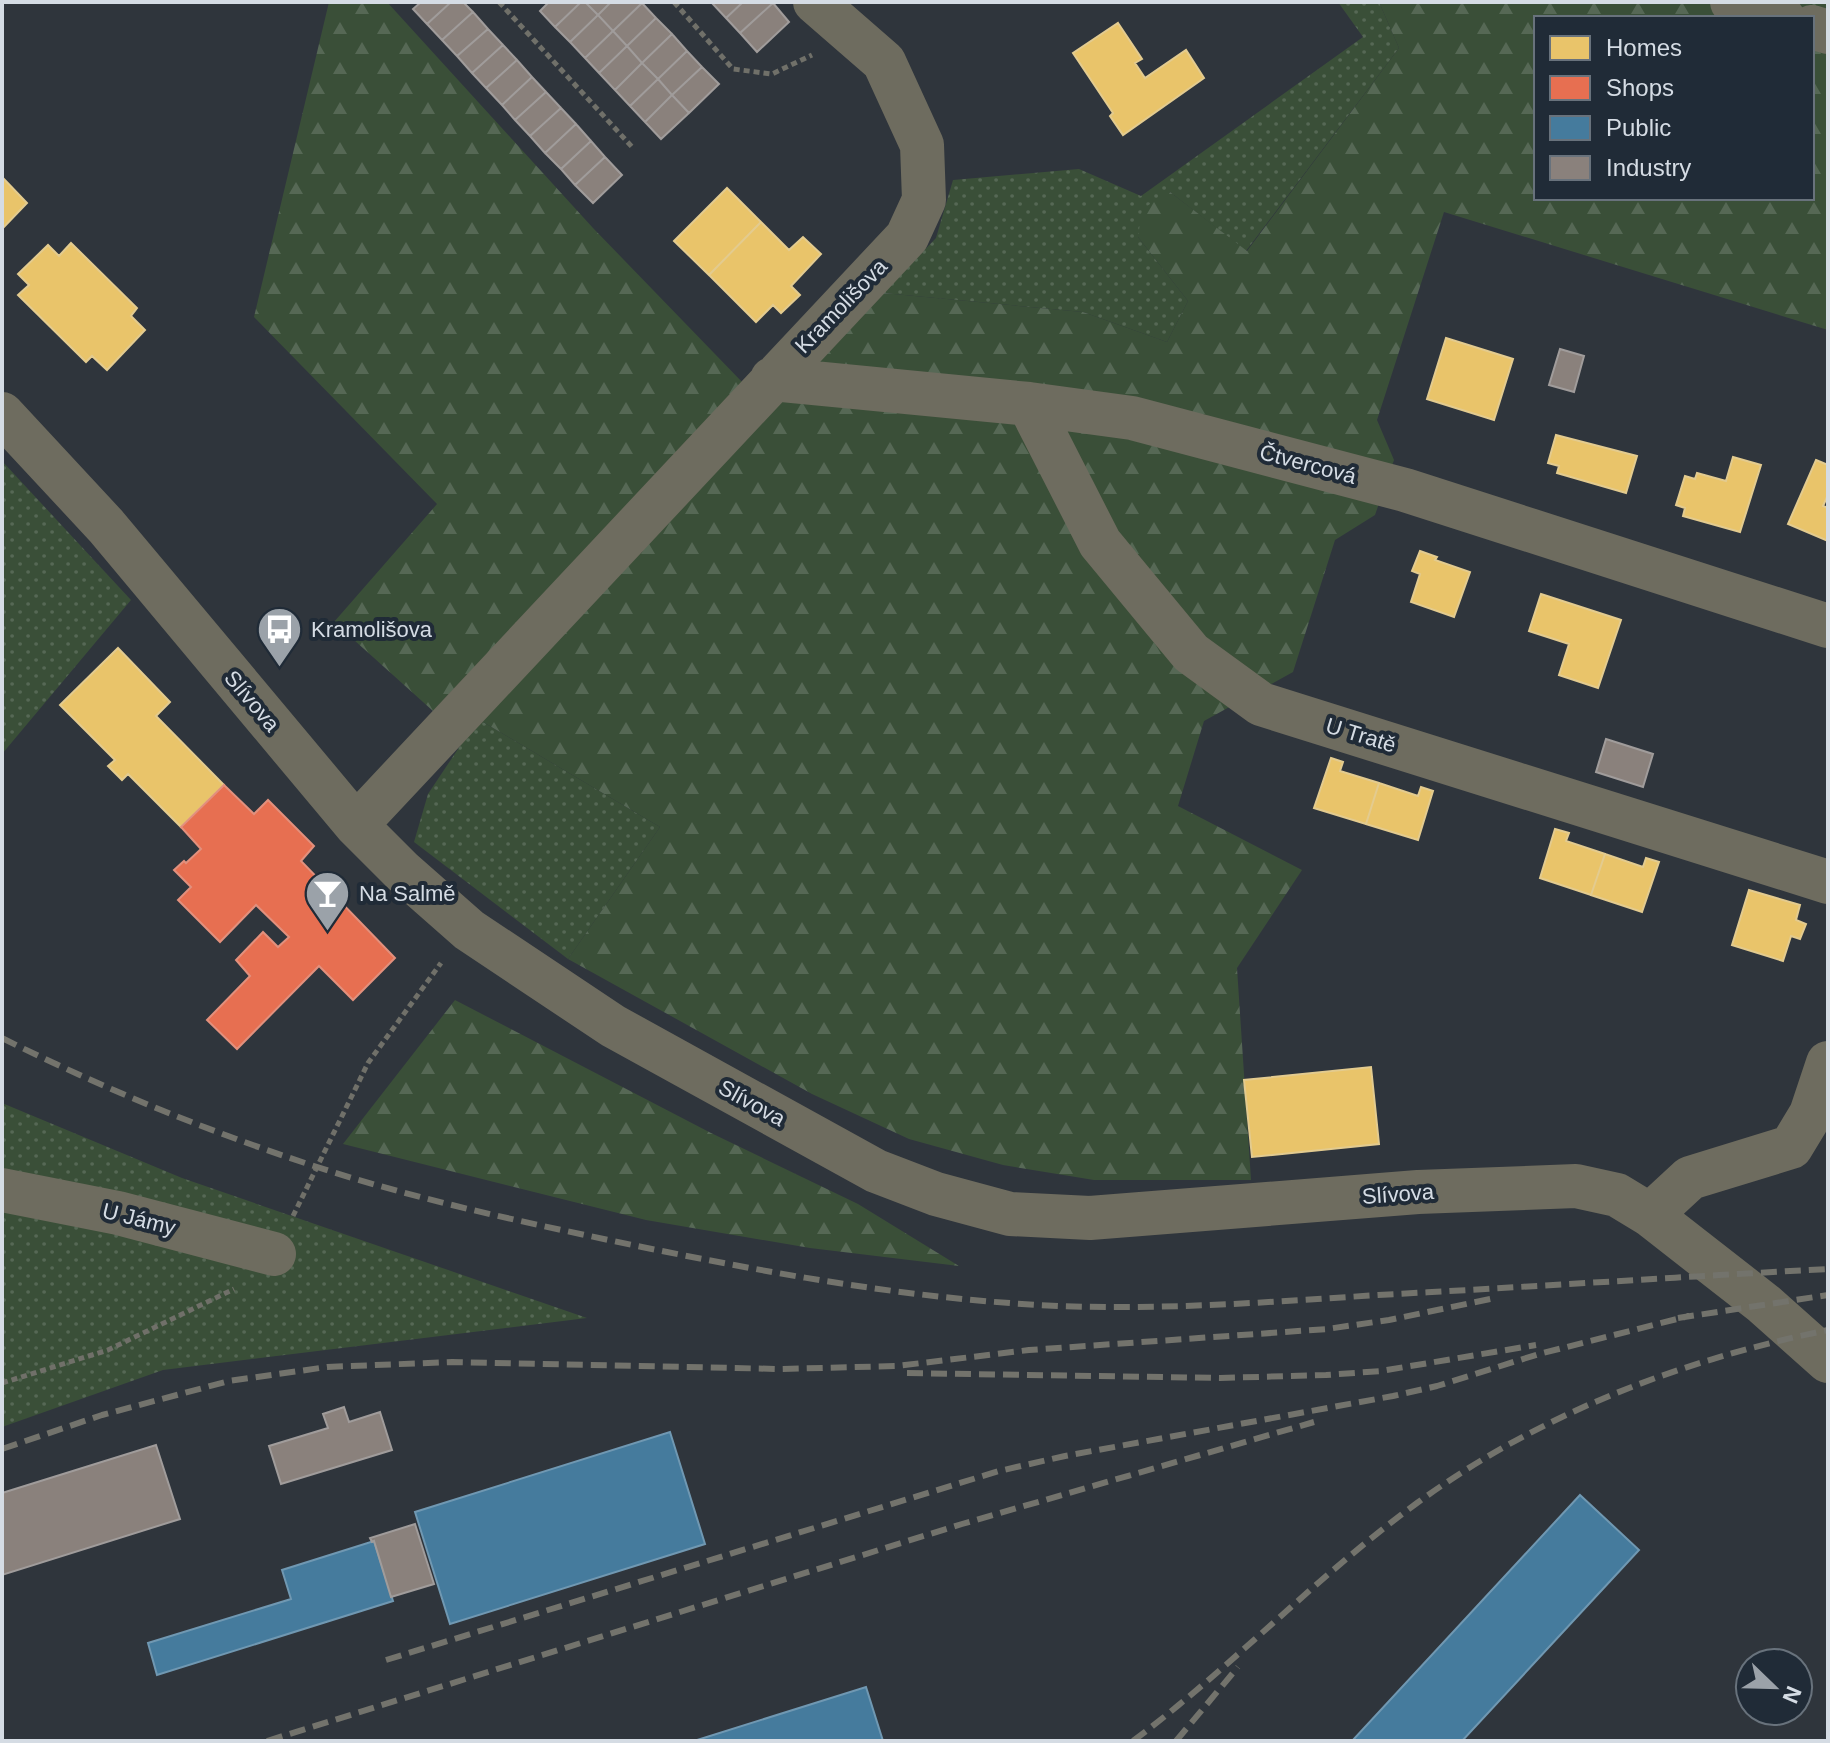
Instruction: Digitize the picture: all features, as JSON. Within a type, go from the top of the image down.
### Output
[{"type":"street","name":"Kramolišova","points":[[356,825],[907,237],[924,200],[922,145],[884,62],[815,2]]},
{"type":"street","points":[[1732,2],[1777,16]]},
{"type":"street","name":"Čtvercová","points":[[772,379],[1029,404],[1132,418],[1405,490],[1828,626]]},
{"type":"street","name":"U Tratě","points":[[1029,404],[1100,543],[1191,653],[1261,704],[1828,882]]},
{"type":"street","name":"Slívova","points":[[2,414],[106,526],[356,825],[469,930],[613,1026],[876,1171],[936,1194],[1010,1214],[1090,1218],[1418,1192],[1576,1186],[1617,1195],[1650,1215],[1828,1361]]},
{"type":"street","points":[[1650,1215],[1690,1178],[1791,1147],[1811,1114],[1828,1063]]},
{"type":"street","name":"U Jámy","points":[[2,1190],[118,1213],[274,1254]]},
{"type":"path","points":[[499,2],[634,149]]},
{"type":"path","points":[[674,2],[733,69],[772,74],[852,34]]},
{"type":"path","points":[[2,1383],[108,1350],[258,1278],[274,1254],[368,1063],[443,960],[469,930]]},
{"type":"green space","points":[[329,2],[387,2],[593,228],[744,384],[433,711],[334,622],[437,504],[254,317]]},
{"type":"green space","points":[[1338,2],[1379,2],[1399,48],[1246,251],[1170,192],[1138,237],[1188,301],[1167,342],[1083,312],[883,293],[936,238],[953,180],[1079,169],[1141,196],[1363,37]]},
{"type":"green space","points":[[1379,2],[1828,2],[1828,330],[1444,212],[1377,420],[1394,460],[1375,515],[1335,540],[1293,672],[1204,721],[1178,806],[1302,870],[1237,968],[1251,1180],[1094,1180],[1003,1165],[909,1139],[812,1094],[568,959],[660,827],[478,719],[883,293],[1083,312],[1167,342],[1188,301],[1138,237],[1142,209],[1170,192],[1247,251],[1399,48]]},
{"type":"green space","points":[[2,461],[131,600],[2,754]]},
{"type":"green space","points":[[478,719],[660,827],[568,959],[414,842],[428,794]]},
{"type":"green space","points":[[455,1000],[711,1133],[858,1204],[959,1266],[810,1248],[646,1220],[343,1144]]},
{"type":"green space","points":[[2,1103],[182,1178],[587,1318],[163,1370],[2,1427]]},
{"type":"building: Homes","points":[[1118,23],[1142,59],[1135,63],[1145,78],[1186,50],[1204,78],[1123,135],[1110,116],[1113,113],[1073,53]]},
{"type":"building: Homes","points":[[2,177],[27,203],[2,229]]},
{"type":"building: Homes","points":[[727,188],[761,222],[709,275],[674,241]]},
{"type":"building: Homes","points":[[761,222],[789,250],[803,237],[821,254],[791,286],[800,295],[781,313],[773,305],[756,322],[709,275]]},
{"type":"building: Homes","points":[[71,243],[137,308],[131,316],[145,330],[107,370],[92,356],[86,362],[18,295],[29,285],[18,274],[48,245],[59,256]]},
{"type":"building: Homes","points":[[1446,338],[1513,359],[1494,420],[1427,399]]},
{"type":"building: Homes","points":[[1556,435],[1637,456],[1626,493],[1557,473],[1559,466],[1548,463]]},
{"type":"building: Homes","points":[[1733,457],[1761,465],[1740,532],[1683,516],[1685,508],[1676,505],[1685,476],[1695,479],[1697,473],[1726,481]]},
{"type":"building: Homes","points":[[1816,460],[1828,465],[1828,495],[1823,506],[1828,508],[1828,541],[1788,524]]},
{"type":"building: Homes","points":[[1420,551],[1437,557],[1435,560],[1470,572],[1454,617],[1411,602],[1420,574],[1412,571]]},
{"type":"building: Homes","points":[[1541,594],[1621,620],[1598,688],[1559,675],[1569,644],[1529,631]]},
{"type":"building: Homes","points":[[118,648],[170,702],[156,716],[224,785],[181,827],[128,774],[122,780],[108,766],[115,760],[60,705]]},
{"type":"building: Homes","points":[[1331,758],[1343,762],[1340,771],[1379,783],[1366,824],[1314,808]]},
{"type":"building: Homes","points":[[1379,783],[1418,796],[1421,787],[1433,791],[1418,840],[1366,824]]},
{"type":"building: Homes","points":[[1555,829],[1569,833],[1566,841],[1605,854],[1591,895],[1540,878]]},
{"type":"building: Homes","points":[[1605,854],[1643,867],[1646,858],[1659,862],[1642,912],[1591,895]]},
{"type":"building: Homes","points":[[1749,890],[1800,905],[1796,920],[1806,924],[1800,939],[1791,936],[1783,961],[1732,945]]},
{"type":"building: Homes","points":[[1371,1067],[1379,1144],[1252,1157],[1244,1080]]},
{"type":"building: Shops","points":[[224,785],[254,814],[268,800],[314,846],[301,861],[395,958],[353,1000],[319,966],[237,1049],[207,1020],[250,976],[236,960],[263,932],[278,947],[289,937],[256,905],[220,942],[178,900],[191,887],[174,870],[201,849],[181,827]]},
{"type":"building: Public","points":[[670,1432],[705,1544],[450,1624],[415,1512]]},
{"type":"building: Public","points":[[1580,1495],[1639,1550],[1462,1741],[1352,1741]]},
{"type":"building: Public","points":[[374,1541],[393,1601],[157,1675],[148,1643],[291,1599],[282,1570]]},
{"type":"building: Public","points":[[866,1687],[883,1741],[694,1741]]},
{"type":"building: Industry","points":[[421,2],[451,2],[427,24],[413,9]]},
{"type":"building: Industry","points":[[451,2],[463,2],[473,12],[442,40],[427,24]]},
{"type":"building: Industry","points":[[549,2],[581,2],[555,27],[540,11]]},
{"type":"building: Industry","points":[[581,2],[585,2],[598,15],[570,42],[555,27]]},
{"type":"building: Industry","points":[[585,2],[611,2],[598,15]]},
{"type":"building: Industry","points":[[611,2],[642,3],[613,31],[598,15]]},
{"type":"building: Industry","points":[[711,2],[743,2],[726,18]]},
{"type":"building: Industry","points":[[743,2],[773,3],[740,33],[726,18]]},
{"type":"building: Industry","points":[[642,3],[656,18],[627,46],[613,31]]},
{"type":"building: Industry","points":[[773,3],[789,22],[757,52],[740,33]]},
{"type":"building: Industry","points":[[473,12],[488,29],[457,56],[442,40]]},
{"type":"building: Industry","points":[[598,15],[613,31],[585,58],[570,42]]},
{"type":"building: Industry","points":[[656,18],[672,34],[642,63],[627,46]]},
{"type":"building: Industry","points":[[488,29],[503,45],[472,73],[457,56]]},
{"type":"building: Industry","points":[[613,31],[627,46],[599,73],[585,58]]},
{"type":"building: Industry","points":[[672,34],[687,51],[658,79],[642,63]]},
{"type":"building: Industry","points":[[503,45],[517,60],[486,88],[472,73]]},
{"type":"building: Industry","points":[[627,46],[642,63],[615,90],[599,73]]},
{"type":"building: Industry","points":[[687,51],[702,67],[672,95],[658,79]]},
{"type":"building: Industry","points":[[517,60],[532,77],[502,105],[486,88]]},
{"type":"building: Industry","points":[[642,63],[658,79],[630,106],[615,90]]},
{"type":"building: Industry","points":[[702,67],[719,84],[689,113],[672,95]]},
{"type":"building: Industry","points":[[532,77],[546,92],[515,120],[502,105]]},
{"type":"building: Industry","points":[[658,79],[672,95],[645,122],[630,106]]},
{"type":"building: Industry","points":[[546,92],[561,108],[530,136],[515,120]]},
{"type":"building: Industry","points":[[672,95],[689,113],[661,139],[645,122]]},
{"type":"building: Industry","points":[[561,108],[576,124],[545,153],[530,136]]},
{"type":"building: Industry","points":[[576,124],[591,141],[561,169],[545,153]]},
{"type":"building: Industry","points":[[591,141],[605,157],[575,185],[561,169]]},
{"type":"building: Industry","points":[[605,157],[622,175],[593,203],[575,185]]},
{"type":"building: Industry","points":[[1560,349],[1584,356],[1574,392],[1549,385]]},
{"type":"building: Industry","points":[[1606,739],[1653,754],[1643,787],[1596,772]]},
{"type":"building: Industry","points":[[344,1407],[349,1422],[380,1412],[392,1450],[281,1484],[269,1446],[328,1428],[323,1414]]},
{"type":"building: Industry","points":[[156,1445],[180,1519],[2,1575],[2,1493]]},
{"type":"building: Industry","points":[[415,1524],[434,1584],[391,1597],[374,1541],[370,1538]]},
{"type":"railway","points":[[2,1038],[116,1091],[195,1123],[314,1166],[395,1190],[642,1247],[902,1292],[1060,1306],[1179,1306],[1828,1269]]},
{"type":"railway","points":[[1678,1318],[1828,1295]]},
{"type":"railway","points":[[2,1449],[102,1415],[229,1381],[327,1367],[452,1362],[780,1369],[897,1366],[1029,1350],[1327,1329],[1495,1298]]},
{"type":"railway","points":[[386,1660],[999,1471],[1393,1396],[1437,1386],[1539,1354],[1689,1316]]},
{"type":"railway","points":[[1133,1741],[1170,1713],[1380,1531],[1464,1471],[1562,1417],[1613,1394],[1719,1357],[1828,1330]]},
{"type":"railway","points":[[907,1373],[1220,1378],[1326,1375],[1381,1371],[1536,1345]]},
{"type":"railway","points":[[267,1741],[962,1524],[1314,1422]]},
{"type":"railway","points":[[1176,1741],[1238,1667]]},
{"type":"place","name":"Kramolišova","points":[[280,668]]},
{"type":"place","name":"Na Salmě","points":[[328,932]]}]
